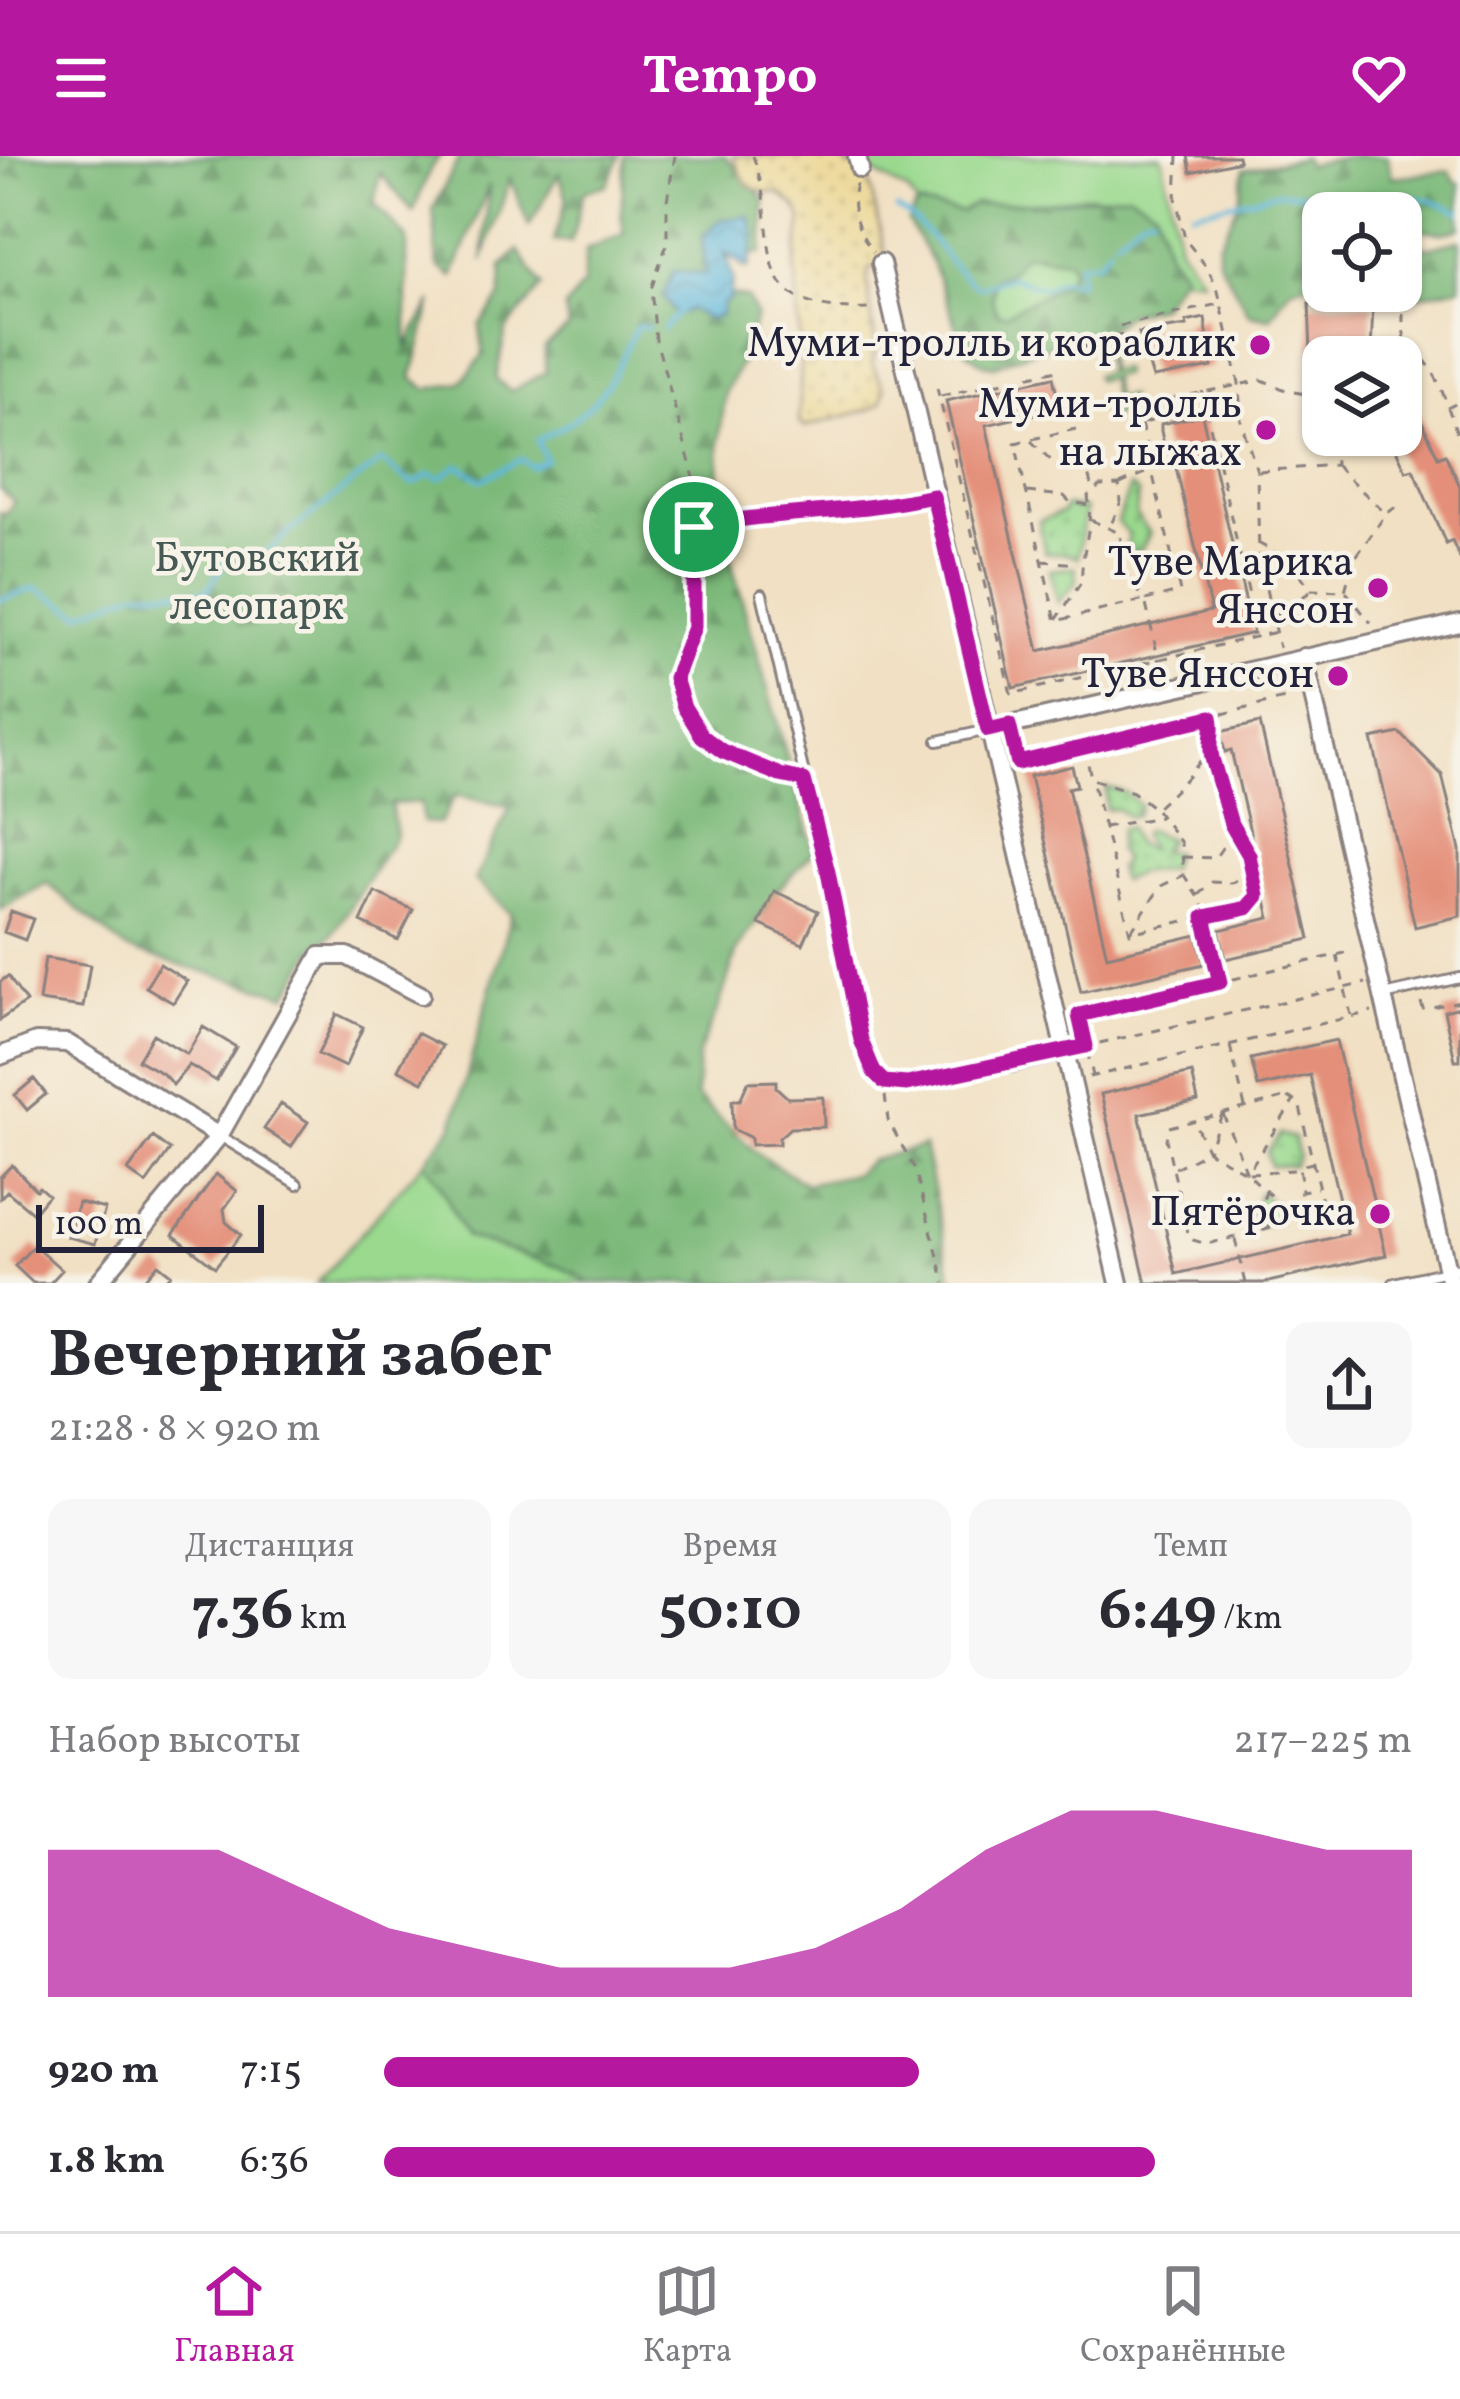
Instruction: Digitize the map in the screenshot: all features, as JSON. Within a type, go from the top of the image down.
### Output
[{"type":"street","points":[[881,263],[1119,1283]]},
{"type":"street","points":[[988,730],[1460,622]]},
{"type":"street","points":[[1304,657],[1452,1274]]},
{"type":"street","points":[[98,1283],[219,1136],[320,956],[347,956],[421,995]]},
{"type":"street","points":[[0,1056],[36,1042],[67,1043],[219,1136]]},
{"type":"street","points":[[1010,1063],[1063,1051]]},
{"type":"lane","points":[[763,594],[828,872],[861,1040],[874,1072],[884,1082],[907,1084],[1010,1063]]},
{"type":"lane","points":[[938,741],[988,730]]},
{"type":"lane","points":[[1382,995],[1460,978]]},
{"type":"lane","points":[[219,1136],[298,1184]]},
{"type":"lane","points":[[1394,1283],[1452,1274]]},
{"type":"path","points":[[675,156],[667,200],[667,244],[651,290],[656,340],[694,481],[694,627],[675,678],[684,707],[702,736],[722,751],[804,780]]},
{"type":"path","points":[[754,156],[769,245],[779,282],[790,296],[851,310],[891,309]]},
{"type":"path","points":[[1178,156],[1176,198],[1185,239],[1208,269],[1221,303],[1240,383],[1241,422],[1257,471],[1258,543],[1282,662]]},
{"type":"path","points":[[858,162],[852,199],[860,235],[881,263]]},
{"type":"path","points":[[1120,326],[1221,303]]},
{"type":"path","points":[[1403,313],[1402,331],[1410,353],[1431,370],[1460,442]]},
{"type":"path","points":[[1081,348],[1122,335]]},
{"type":"path","points":[[939,397],[1062,368]]},
{"type":"path","points":[[1138,406],[1262,380],[1302,394]]},
{"type":"path","points":[[937,388],[1011,694],[1276,632]]},
{"type":"path","points":[[1202,391],[1258,636]]},
{"type":"path","points":[[1447,408],[1460,402]]},
{"type":"path","points":[[1142,423],[1206,409]]},
{"type":"path","points":[[1056,621],[1180,592],[1139,415]]},
{"type":"path","points":[[1056,621],[1015,443],[1076,429]]},
{"type":"path","points":[[1030,440],[1059,468],[1087,472],[1094,491]]},
{"type":"path","points":[[1334,456],[1335,465],[1386,514]]},
{"type":"path","points":[[1257,471],[1335,465]]},
{"type":"path","points":[[1056,621],[1082,580],[1080,564],[1091,520],[1088,496],[1104,484],[1119,485],[1152,470]]},
{"type":"path","points":[[1109,529],[1121,501],[1119,485]]},
{"type":"path","points":[[1026,492],[1064,496],[1070,502],[1089,505]]},
{"type":"path","points":[[694,527],[750,516],[852,509],[933,496]]},
{"type":"path","points":[[1346,591],[1353,561],[1386,514],[1400,504]]},
{"type":"path","points":[[1091,520],[1123,538],[1120,566],[1145,601],[1166,689]]},
{"type":"path","points":[[1258,543],[1291,561],[1311,590]]},
{"type":"path","points":[[1042,561],[1080,564]]},
{"type":"path","points":[[1272,617],[1311,590],[1346,591]]},
{"type":"path","points":[[1346,591],[1371,623]]},
{"type":"path","points":[[1009,725],[1018,763],[1285,699]]},
{"type":"path","points":[[1155,809],[1210,750],[1215,733],[1211,717]]},
{"type":"path","points":[[1084,747],[1130,933]]},
{"type":"path","points":[[1130,933],[1252,905],[1257,896],[1210,750]]},
{"type":"path","points":[[1092,779],[1133,792],[1179,838],[1184,875],[1204,917],[1220,982]]},
{"type":"path","points":[[1103,827],[1162,817]]},
{"type":"path","points":[[1183,856],[1214,858],[1238,840]]},
{"type":"path","points":[[1196,896],[1212,881],[1232,883],[1252,869]]},
{"type":"path","points":[[1130,933],[1161,886],[1184,875]]},
{"type":"path","points":[[1345,953],[1079,1015],[1093,1076],[1351,1016],[1382,995]]},
{"type":"path","points":[[1336,955],[1351,1016]]},
{"type":"path","points":[[1063,1051],[1344,988],[1382,995]]},
{"type":"path","points":[[1423,1010],[1460,1001]]},
{"type":"path","points":[[1230,1044],[1245,1107]]},
{"type":"path","points":[[1295,1099],[1323,1212],[1308,1220],[1207,1244],[1193,1240],[1167,1133],[1174,1124],[1295,1099]]},
{"type":"path","points":[[1247,1173],[1295,1099]]},
{"type":"path","points":[[1222,1112],[1247,1173]]},
{"type":"path","points":[[1173,1168],[1208,1150],[1222,1112]]},
{"type":"path","points":[[1193,1119],[1208,1150],[1308,1220]]},
{"type":"path","points":[[888,1120],[915,1170],[945,1283]]},
{"type":"path","points":[[1247,1173],[1297,1170],[1313,1163]]},
{"type":"path","points":[[1297,1170],[1302,1191]]},
{"type":"path","points":[[1289,1210],[1302,1191],[1319,1188]]},
{"type":"path","points":[[1250,1234],[1265,1192]]},
{"type":"path","points":[[1268,1230],[1278,1202]]},
{"type":"path","points":[[1235,1237],[1246,1283]]},
{"type":"green space","name":"Бутовский лесопарк","points":[[0,156],[440,156],[413,212],[380,173],[374,203],[407,239],[407,346],[432,301],[412,378],[427,389],[461,383],[483,355],[480,326],[501,297],[502,267],[518,250],[542,287],[506,330],[496,379],[511,391],[546,372],[544,348],[568,328],[565,308],[583,285],[586,250],[624,234],[625,156],[725,156],[765,200],[762,253],[724,260],[711,292],[747,298],[756,316],[744,357],[726,391],[719,439],[720,523],[814,851],[775,893],[737,950],[698,1054],[696,1096],[759,1155],[806,1184],[855,1174],[871,1160],[924,1146],[953,1283],[590,1283],[561,1267],[466,1237],[424,1162],[453,1126],[511,914],[475,880],[510,807],[455,795],[440,823],[423,822],[420,802],[391,804],[396,835],[287,995],[127,950],[47,883],[0,910],[0,512],[6,515],[14,501],[0,489]]},
{"type":"green space","points":[[460,156],[620,156],[607,185],[584,191],[571,242],[554,241],[567,199],[559,173],[529,226],[510,179],[483,261],[489,185],[453,277],[438,266],[433,209]]},
{"type":"green space","points":[[866,156],[1162,156],[1179,246],[1202,279],[1181,277],[1181,268],[1168,253],[1155,208],[1090,195],[940,211],[917,205],[908,192],[866,168]]},
{"type":"green space","points":[[1351,156],[1387,156],[1392,177],[1450,171],[1460,183],[1460,228],[1442,233],[1422,230],[1422,192],[1302,192],[1302,285],[1285,295],[1270,318],[1249,314],[1218,259],[1218,245],[1238,205],[1244,169],[1304,157],[1306,165]]},
{"type":"green space","points":[[1128,193],[1155,208],[1168,253],[1183,272],[1161,305],[1127,314],[1104,332],[994,366],[984,364],[966,351],[932,262],[908,222],[917,205],[961,212],[975,204]],"holes":[[[1024,254],[1068,260],[1072,267],[1065,283],[1005,314],[997,313],[993,280],[1010,272]]]},
{"type":"green space","points":[[1460,240],[1460,287],[1422,295],[1422,246]]},
{"type":"green space","points":[[1024,254],[1068,260],[1072,267],[1066,283],[1005,314],[997,313],[992,300],[994,279]]},
{"type":"green space","points":[[1103,344],[1109,371],[1122,369],[1123,374],[1110,377],[1115,398],[1128,396],[1124,412],[1109,417],[1103,412],[1115,408],[1108,378],[1096,380],[1095,375],[1106,372]]},
{"type":"green space","points":[[1130,487],[1138,493],[1136,515],[1150,533],[1141,550],[1125,553],[1129,534],[1117,522]]},
{"type":"green space","points":[[1066,506],[1085,509],[1078,558],[1045,553],[1039,521],[1063,512]]},
{"type":"green space","points":[[1075,567],[1077,581],[1058,603],[1050,570]]},
{"type":"green space","points":[[1106,787],[1125,792],[1140,806],[1136,815],[1106,809]]},
{"type":"green space","points":[[1128,827],[1135,844],[1150,849],[1141,834],[1146,830],[1169,839],[1160,851],[1174,852],[1169,869],[1137,873],[1121,881],[1117,869],[1123,861],[1117,849],[1120,829]]},
{"type":"green space","points":[[1280,1134],[1294,1138],[1298,1156],[1293,1165],[1270,1166],[1267,1152]]},
{"type":"green space","points":[[424,1162],[466,1237],[561,1267],[590,1283],[317,1283]]},
{"type":"green space","points":[[1259,1193],[1283,1211],[1275,1222],[1246,1229]]},
{"type":"sand","points":[[733,156],[845,156],[848,167],[866,168],[887,261],[870,269],[867,279],[876,351],[872,363],[885,389],[882,402],[871,409],[804,427],[799,422],[795,265],[802,219],[779,193],[748,185]]},
{"type":"water","points":[[749,216],[755,235],[749,266],[746,269],[725,252],[733,280],[721,315],[709,320],[690,309],[676,315],[663,296],[674,271],[706,274],[702,236],[721,220]]},
{"type":"building","points":[[1188,156],[1238,156],[1239,161],[1191,172]]},
{"type":"building","points":[[1309,312],[1373,312],[1372,336],[1310,336]]},
{"type":"building","points":[[1205,318],[1212,367],[1153,378],[1139,333],[1187,326],[1186,322]]},
{"type":"building","points":[[1053,377],[1060,408],[986,425],[1039,651],[1211,611],[1171,448],[1165,449],[1161,431],[1161,424],[1202,415],[1253,633],[1013,688],[946,401]]},
{"type":"building","points":[[1422,422],[1438,457],[1445,454],[1460,486],[1460,559],[1452,541],[1446,544],[1413,469],[1406,471],[1399,456],[1422,456]]},
{"type":"building","points":[[1260,723],[1310,939],[1226,959],[1219,930],[1270,918],[1231,750],[1225,752],[1220,732]]},
{"type":"building","points":[[1400,733],[1442,775],[1460,850],[1460,916],[1415,927],[1372,739]]},
{"type":"building","points":[[1072,766],[1077,786],[1068,788],[1107,956],[1197,935],[1204,964],[1081,992],[1030,776]]},
{"type":"building","points":[[774,891],[818,911],[803,944],[759,924]]},
{"type":"building","points":[[375,892],[413,910],[398,940],[361,922]]},
{"type":"building","points":[[11,911],[33,919],[25,940],[4,932]]},
{"type":"building","points":[[45,958],[90,965],[83,1007],[39,1001]]},
{"type":"building","points":[[160,964],[187,981],[173,1003],[146,987]]},
{"type":"building","points":[[8,976],[26,1002],[0,1020],[0,982]]},
{"type":"building","points":[[1460,1007],[1460,1060],[1455,1060],[1444,1011]]},
{"type":"building","points":[[337,1014],[363,1027],[345,1067],[318,1054]]},
{"type":"building","points":[[203,1027],[236,1047],[216,1081],[189,1065],[173,1085],[138,1060],[153,1034],[187,1054]]},
{"type":"building","points":[[417,1033],[442,1046],[423,1082],[398,1069]]},
{"type":"building","points":[[1336,1040],[1386,1255],[1264,1283],[1146,1283],[1101,1094],[1192,1073],[1198,1101],[1139,1114],[1176,1274],[1347,1234],[1310,1075],[1258,1087],[1251,1059]]},
{"type":"building","points":[[34,1079],[46,1094],[27,1110],[15,1095]]},
{"type":"building","points":[[776,1081],[788,1098],[823,1097],[824,1127],[790,1128],[779,1144],[751,1145],[751,1138],[733,1129],[732,1100],[740,1100],[748,1082]]},
{"type":"building","points":[[281,1104],[308,1122],[291,1147],[264,1129]]},
{"type":"building","points":[[153,1137],[170,1150],[146,1184],[128,1171]]},
{"type":"building","points":[[12,1165],[36,1190],[39,1187],[48,1195],[33,1213],[7,1191],[0,1198],[0,1177]]},
{"type":"building","points":[[216,1174],[237,1191],[224,1209],[226,1222],[241,1235],[215,1267],[173,1235]]},
{"type":"building","points":[[78,1202],[105,1209],[95,1244],[68,1237]]},
{"type":"building","points":[[34,1245],[62,1270],[50,1283],[33,1283],[15,1266]]},
{"type":"building","points":[[158,1264],[171,1274],[164,1283],[142,1283]]},
{"type":"waterway","points":[[1192,212],[1278,192],[1427,199],[1460,212]]},
{"type":"waterway","points":[[897,209],[979,287],[1012,277],[1043,288],[1061,280],[1079,282],[1078,263],[1098,262],[1110,246]]},
{"type":"waterway","points":[[1116,239],[1144,215],[1153,214]]},
{"type":"waterway","points":[[663,329],[680,311]]},
{"type":"waterway","points":[[0,600],[36,588],[81,613],[138,591],[207,591],[226,560],[254,565],[381,461],[413,484],[431,474],[440,479],[458,465],[482,480],[522,459],[531,467],[546,460],[537,440],[589,407],[610,380],[637,326],[648,327]]},
{"type":"place","name":"Муми-тролль и кораблик","points":[[1260,345]]},
{"type":"place","name":"Муми-тролль на лыжах","points":[[1266,430]]},
{"type":"place","name":"Туве Марика Янссон","points":[[1378,588]]},
{"type":"place","name":"Туве Янссон","points":[[1338,676]]},
{"type":"place","name":"Пятёрочка","points":[[1380,1214]]},
{"type":"route","points":[[933,496],[988,730],[1009,725],[1018,763],[1211,717],[1215,733],[1212,758],[1231,824],[1249,855],[1257,896],[1247,908],[1204,917],[1220,982],[1079,1015],[1086,1046],[907,1084],[884,1082],[874,1072],[861,1040],[828,872],[804,780],[722,751],[702,736],[684,707],[675,678],[694,627],[694,527],[750,516],[895,505],[933,496]]}]
